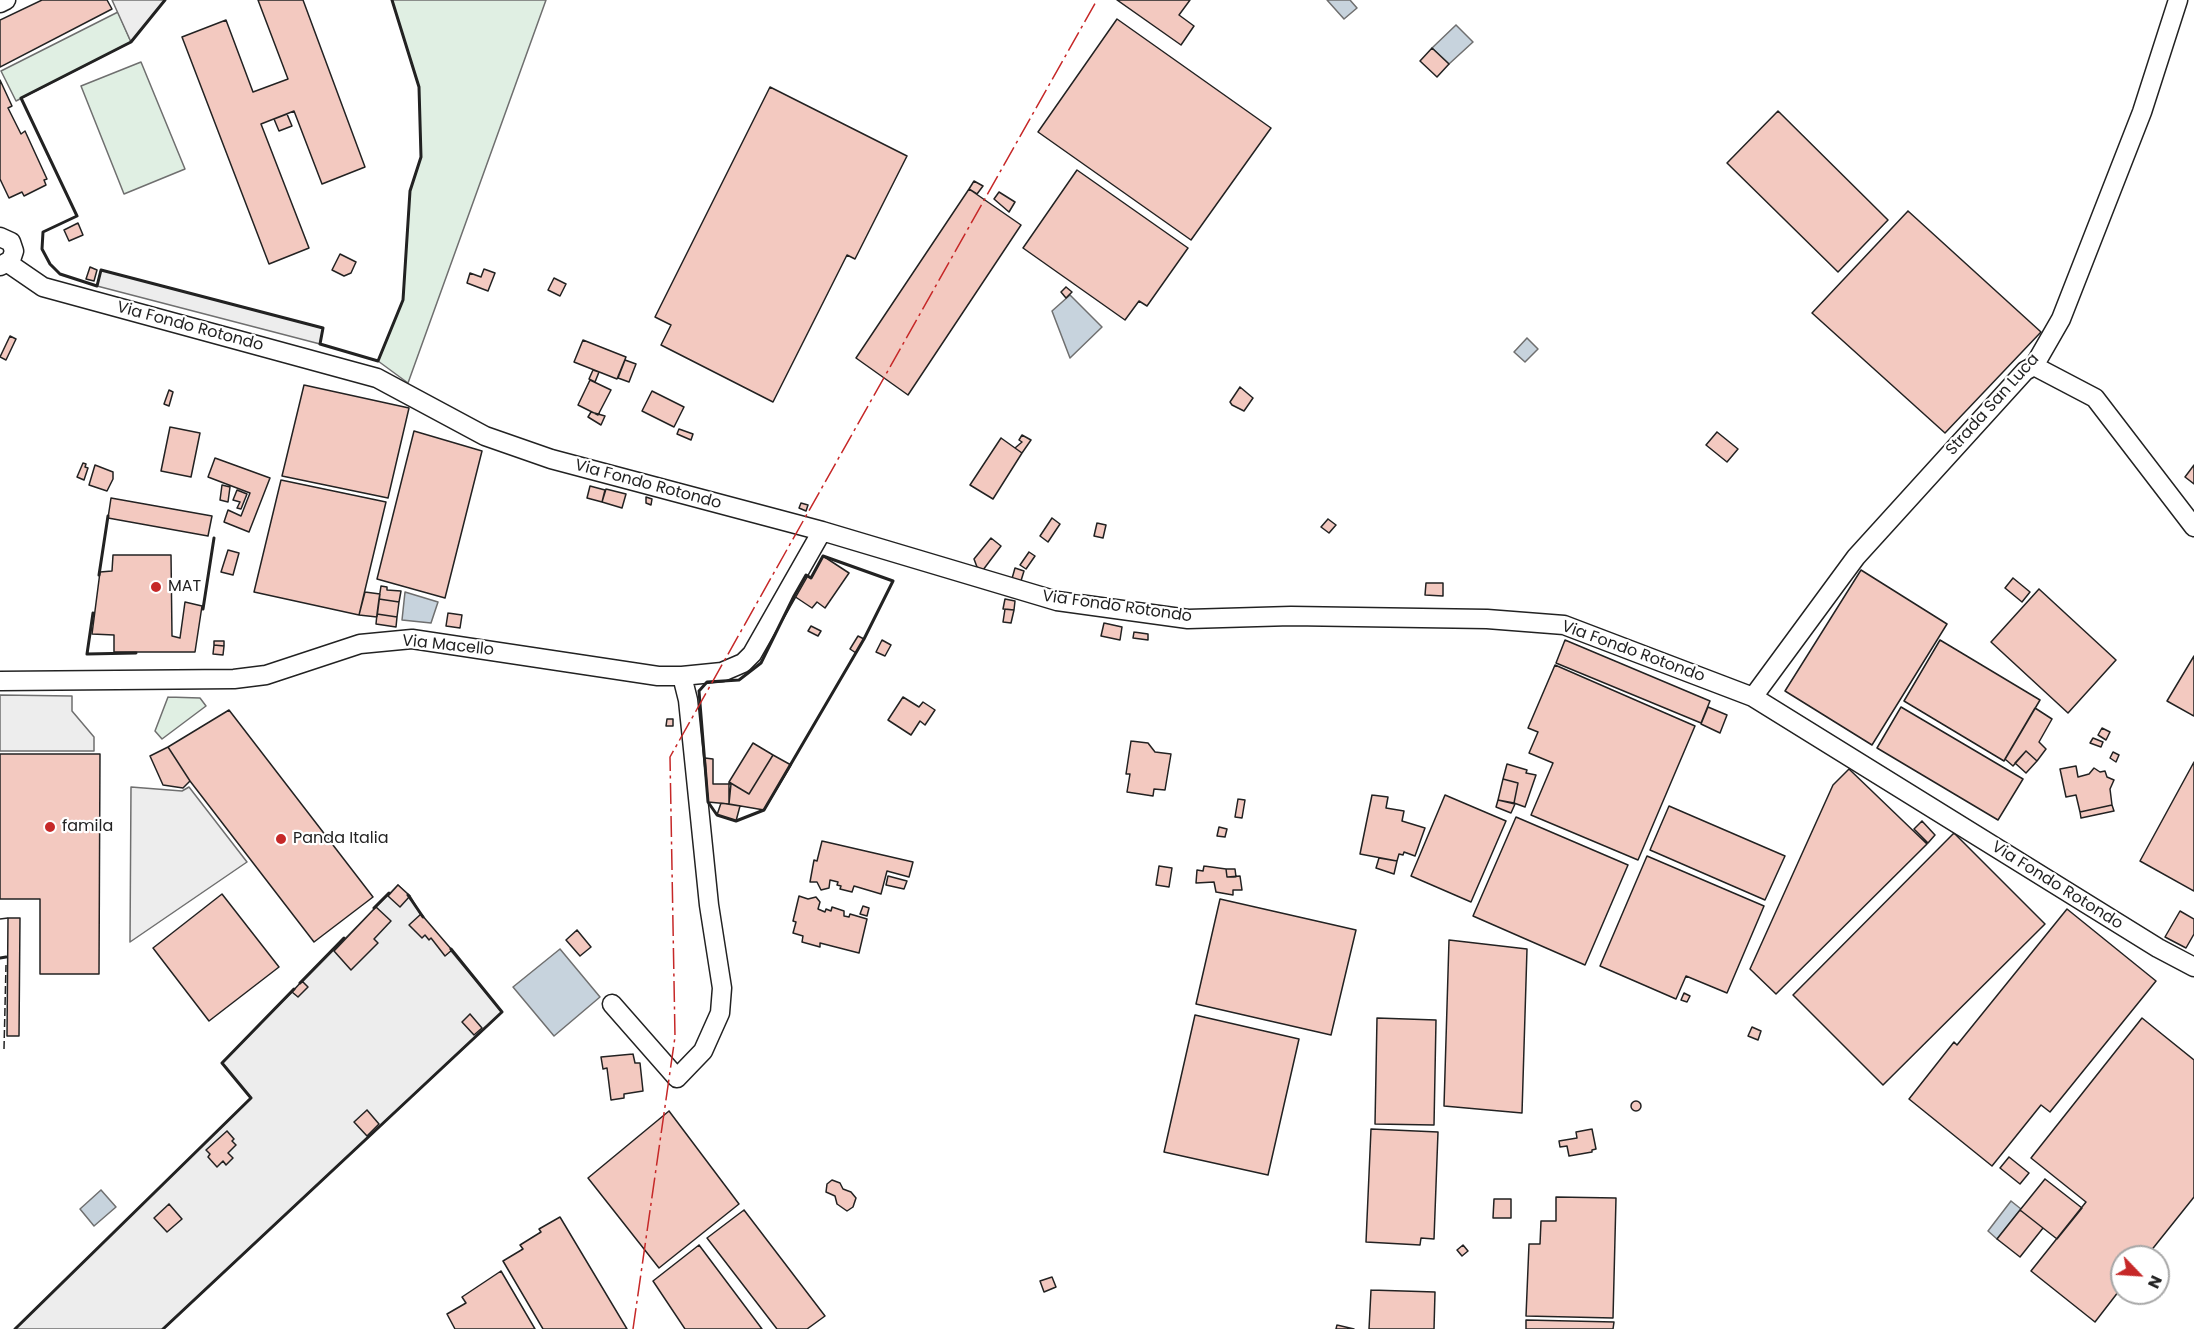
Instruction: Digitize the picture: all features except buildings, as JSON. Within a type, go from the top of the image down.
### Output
[{"type":"street","points":[[0,3],[6,0]]},
{"type":"street","name":"Strada San Luca","points":[[1753,697],[1856,557],[2025,370],[2034,366],[2066,308],[2142,112],[2178,0]]},
{"type":"street","points":[[0,237],[7,239],[13,246],[13,256],[4,265]]},
{"type":"street","name":"Via Fondo Rotondo","points":[[4,265],[43,287],[377,378],[485,436],[551,459],[822,531],[1057,601],[1188,619],[1326,616],[1487,619],[1564,625],[1753,697],[2158,948],[2194,967]]},
{"type":"street","points":[[2034,366],[2095,398],[2194,527]]},
{"type":"street","name":"Via Macello","points":[[0,681],[244,678],[266,675],[360,644],[412,639],[658,676],[722,672],[734,668],[747,659],[757,646],[822,531]]},
{"type":"street","points":[[612,1004],[677,1078],[703,1051],[720,1012],[722,988],[709,905],[688,700],[682,676]]},
{"type":"green space","points":[[392,0],[546,0],[408,383],[378,361],[403,300],[410,191],[421,157],[419,87]]},
{"type":"green space","points":[[118,12],[131,42],[16,101],[1,71]]},
{"type":"green space","points":[[141,62],[185,169],[124,194],[81,86]]},
{"type":"green space","points":[[168,697],[200,698],[206,706],[162,739],[155,731]]},
{"type":"shaded area","points":[[112,0],[165,0],[131,42]]},
{"type":"shaded area","points":[[1327,0],[1350,0],[1357,8],[1344,19]]},
{"type":"shaded area","points":[[1456,25],[1473,42],[1449,64],[1432,48]]},
{"type":"shaded area","points":[[101,270],[323,328],[320,344],[97,286]]},
{"type":"shaded area","points":[[1070,295],[1102,327],[1070,358],[1052,311]]},
{"type":"shaded area","points":[[1527,338],[1538,349],[1525,362],[1514,352]]},
{"type":"shaded area","points":[[405,592],[438,602],[431,623],[402,620]]},
{"type":"shaded area","points":[[0,695],[72,696],[72,711],[94,737],[94,751],[0,751]]},
{"type":"shaded area","points":[[131,787],[182,791],[189,787],[247,862],[130,942]]},
{"type":"shaded area","points":[[398,885],[410,896],[421,915],[502,1012],[163,1329],[15,1329],[251,1098],[222,1063]]},
{"type":"shaded area","points":[[560,949],[600,997],[554,1036],[513,987]]},
{"type":"shaded area","points":[[101,1190],[116,1207],[94,1226],[80,1209]]},
{"type":"shaded area","points":[[2011,1201],[2021,1209],[1997,1239],[1988,1231]]},
{"type":"fence","points":[[0,919],[8,918],[8,920]]},
{"type":"fence","points":[[4,1049],[6,965]]},
{"type":"wall","points":[[165,0],[131,42],[21,98],[77,216],[43,232],[42,249],[50,264],[60,274],[97,286],[101,270],[323,328],[320,344],[378,361],[403,300],[410,191],[421,157],[419,87],[392,0]]},
{"type":"wall","points":[[99,575],[108,516]]},
{"type":"wall","points":[[203,609],[214,538]]},
{"type":"wall","points":[[823,556],[893,581],[864,639],[764,810],[736,821],[717,815],[708,802],[699,691],[707,682],[739,680],[761,663],[806,575],[811,578],[823,556]]},
{"type":"wall","points":[[93,613],[87,654],[136,653]]},
{"type":"wall","points":[[374,908],[389,893]]},
{"type":"wall","points":[[408,895],[423,917]]},
{"type":"wall","points":[[300,983],[344,938]]},
{"type":"wall","points":[[163,1329],[502,1012],[451,949]]},
{"type":"wall","points":[[0,958],[6,957]]},
{"type":"wall","points":[[15,1329],[251,1098],[222,1063],[294,989]]},
{"type":"power","points":[[633,1329],[675,1037],[670,757],[1097,0]]},
{"type":"place","name":"MAT","points":[[156,587]]},
{"type":"place","name":"famila","points":[[50,827]]},
{"type":"place","name":"Panda Italia","points":[[281,839]]}]
